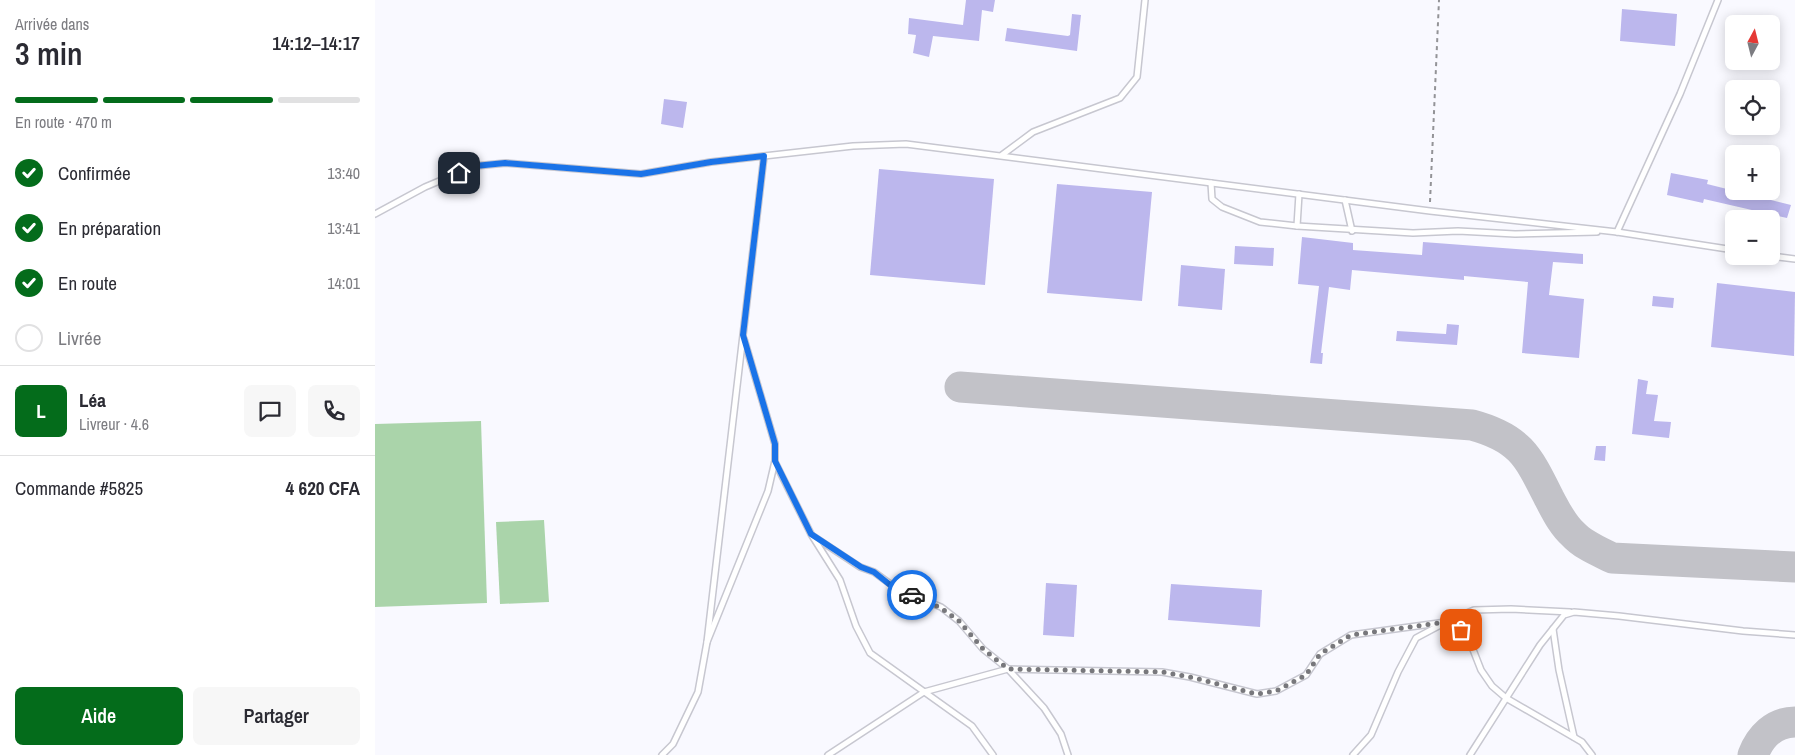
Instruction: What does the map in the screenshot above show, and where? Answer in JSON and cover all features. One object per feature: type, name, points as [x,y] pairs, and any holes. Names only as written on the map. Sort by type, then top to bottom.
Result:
[{"type":"lane","points":[[1001,155],[1033,132],[1120,98],[1137,77],[1145,0]]},
{"type":"lane","points":[[1617,232],[1680,94],[1718,0]]},
{"type":"lane","points":[[375,214],[425,187],[475,166],[505,163],[641,174],[711,162],[764,156],[885,144],[906,144],[1430,211],[1617,232],[1725,249]]},
{"type":"lane","points":[[662,755],[673,744],[698,692],[707,642],[764,156]]},
{"type":"lane","points":[[1211,182],[1212,199],[1222,207],[1260,222],[1352,231],[1413,233],[1458,231],[1515,234],[1617,232]]},
{"type":"lane","points":[[1297,226],[1299,194]]},
{"type":"lane","points":[[1345,200],[1352,231]]},
{"type":"lane","points":[[1780,257],[1795,259]]},
{"type":"lane","points":[[707,642],[767,491],[775,461],[775,444],[743,335]]},
{"type":"lane","points":[[775,461],[811,534],[840,580],[856,626],[870,653],[972,726],[993,755]]},
{"type":"lane","points":[[811,534],[861,567],[874,572],[889,584],[941,608],[959,621],[983,649],[1008,669],[1043,708],[1061,734],[1068,755]]},
{"type":"lane","points":[[1353,755],[1371,735],[1398,672],[1416,638],[1446,622],[1475,610],[1511,609],[1574,612],[1743,632],[1795,635]]},
{"type":"lane","points":[[1470,755],[1540,645],[1565,615],[1574,612]]},
{"type":"lane","points":[[828,755],[924,692],[1008,669],[1162,672],[1257,694],[1276,691],[1306,675],[1320,654],[1351,635],[1446,622],[1461,630],[1481,670],[1492,686],[1506,698],[1582,742],[1593,755]]},
{"type":"lane","points":[[1553,629],[1559,670],[1574,737]]},
{"type":"path","points":[[1430,211],[1439,0]]},
{"type":"green space","points":[[481,421],[487,603],[375,607],[375,424]]},
{"type":"green space","points":[[544,520],[549,602],[500,604],[496,522]]},
{"type":"building","points":[[966,0],[995,0],[993,12],[982,10],[979,41],[933,36],[929,57],[913,53],[916,35],[908,34],[909,18],[963,25]]},
{"type":"building","points":[[1622,9],[1677,14],[1675,46],[1620,41]]},
{"type":"building","points":[[1072,14],[1081,15],[1077,51],[1005,41],[1007,28],[1068,36],[1070,35]]},
{"type":"building","points":[[664,99],[687,102],[683,128],[661,124]]},
{"type":"building","points":[[879,169],[994,179],[985,285],[870,275]]},
{"type":"building","points":[[1671,173],[1708,180],[1707,184],[1725,188],[1725,200],[1771,200],[1791,205],[1787,218],[1780,216],[1780,210],[1752,210],[1704,199],[1703,203],[1667,195]]},
{"type":"building","points":[[1057,184],[1152,192],[1142,301],[1047,293]]},
{"type":"building","points":[[1302,237],[1353,243],[1353,250],[1422,255],[1423,242],[1583,254],[1583,264],[1553,262],[1549,295],[1584,299],[1579,358],[1522,353],[1528,282],[1464,276],[1464,280],[1352,270],[1350,290],[1329,287],[1321,353],[1323,353],[1322,364],[1310,363],[1319,286],[1298,284]]},
{"type":"building","points":[[1235,246],[1274,248],[1273,266],[1234,264]]},
{"type":"building","points":[[1181,265],[1225,269],[1222,310],[1178,306]]},
{"type":"building","points":[[1717,283],[1795,292],[1794,356],[1711,347]]},
{"type":"building","points":[[1653,296],[1674,298],[1673,308],[1652,306]]},
{"type":"building","points":[[1447,324],[1459,325],[1457,345],[1396,341],[1397,331],[1446,334]]},
{"type":"building","points":[[1638,379],[1648,381],[1646,394],[1658,395],[1654,421],[1671,422],[1669,438],[1632,434]]},
{"type":"building","points":[[1596,446],[1606,446],[1605,461],[1594,460]]},
{"type":"building","points":[[1046,583],[1077,585],[1074,637],[1043,635]]},
{"type":"building","points":[[1171,584],[1262,590],[1260,627],[1168,620]]},
{"type":"taxiway","points":[[960,387],[1472,425],[1501,436],[1521,451],[1535,471],[1562,522],[1586,545],[1612,558],[1795,567]]},
{"type":"taxiway","points":[[1753,755],[1760,742],[1774,728],[1795,722]]},
{"type":"way so far","points":[[912,595],[941,608],[959,621],[983,649],[1008,669],[1162,672],[1257,694],[1276,691],[1306,675],[1320,654],[1351,635],[1446,622],[1461,630]]},
{"type":"route","points":[[459,173],[475,166],[505,163],[641,174],[711,162],[764,156],[743,335],[775,444],[775,461],[811,534],[861,567],[874,572],[889,584],[912,595]]}]
